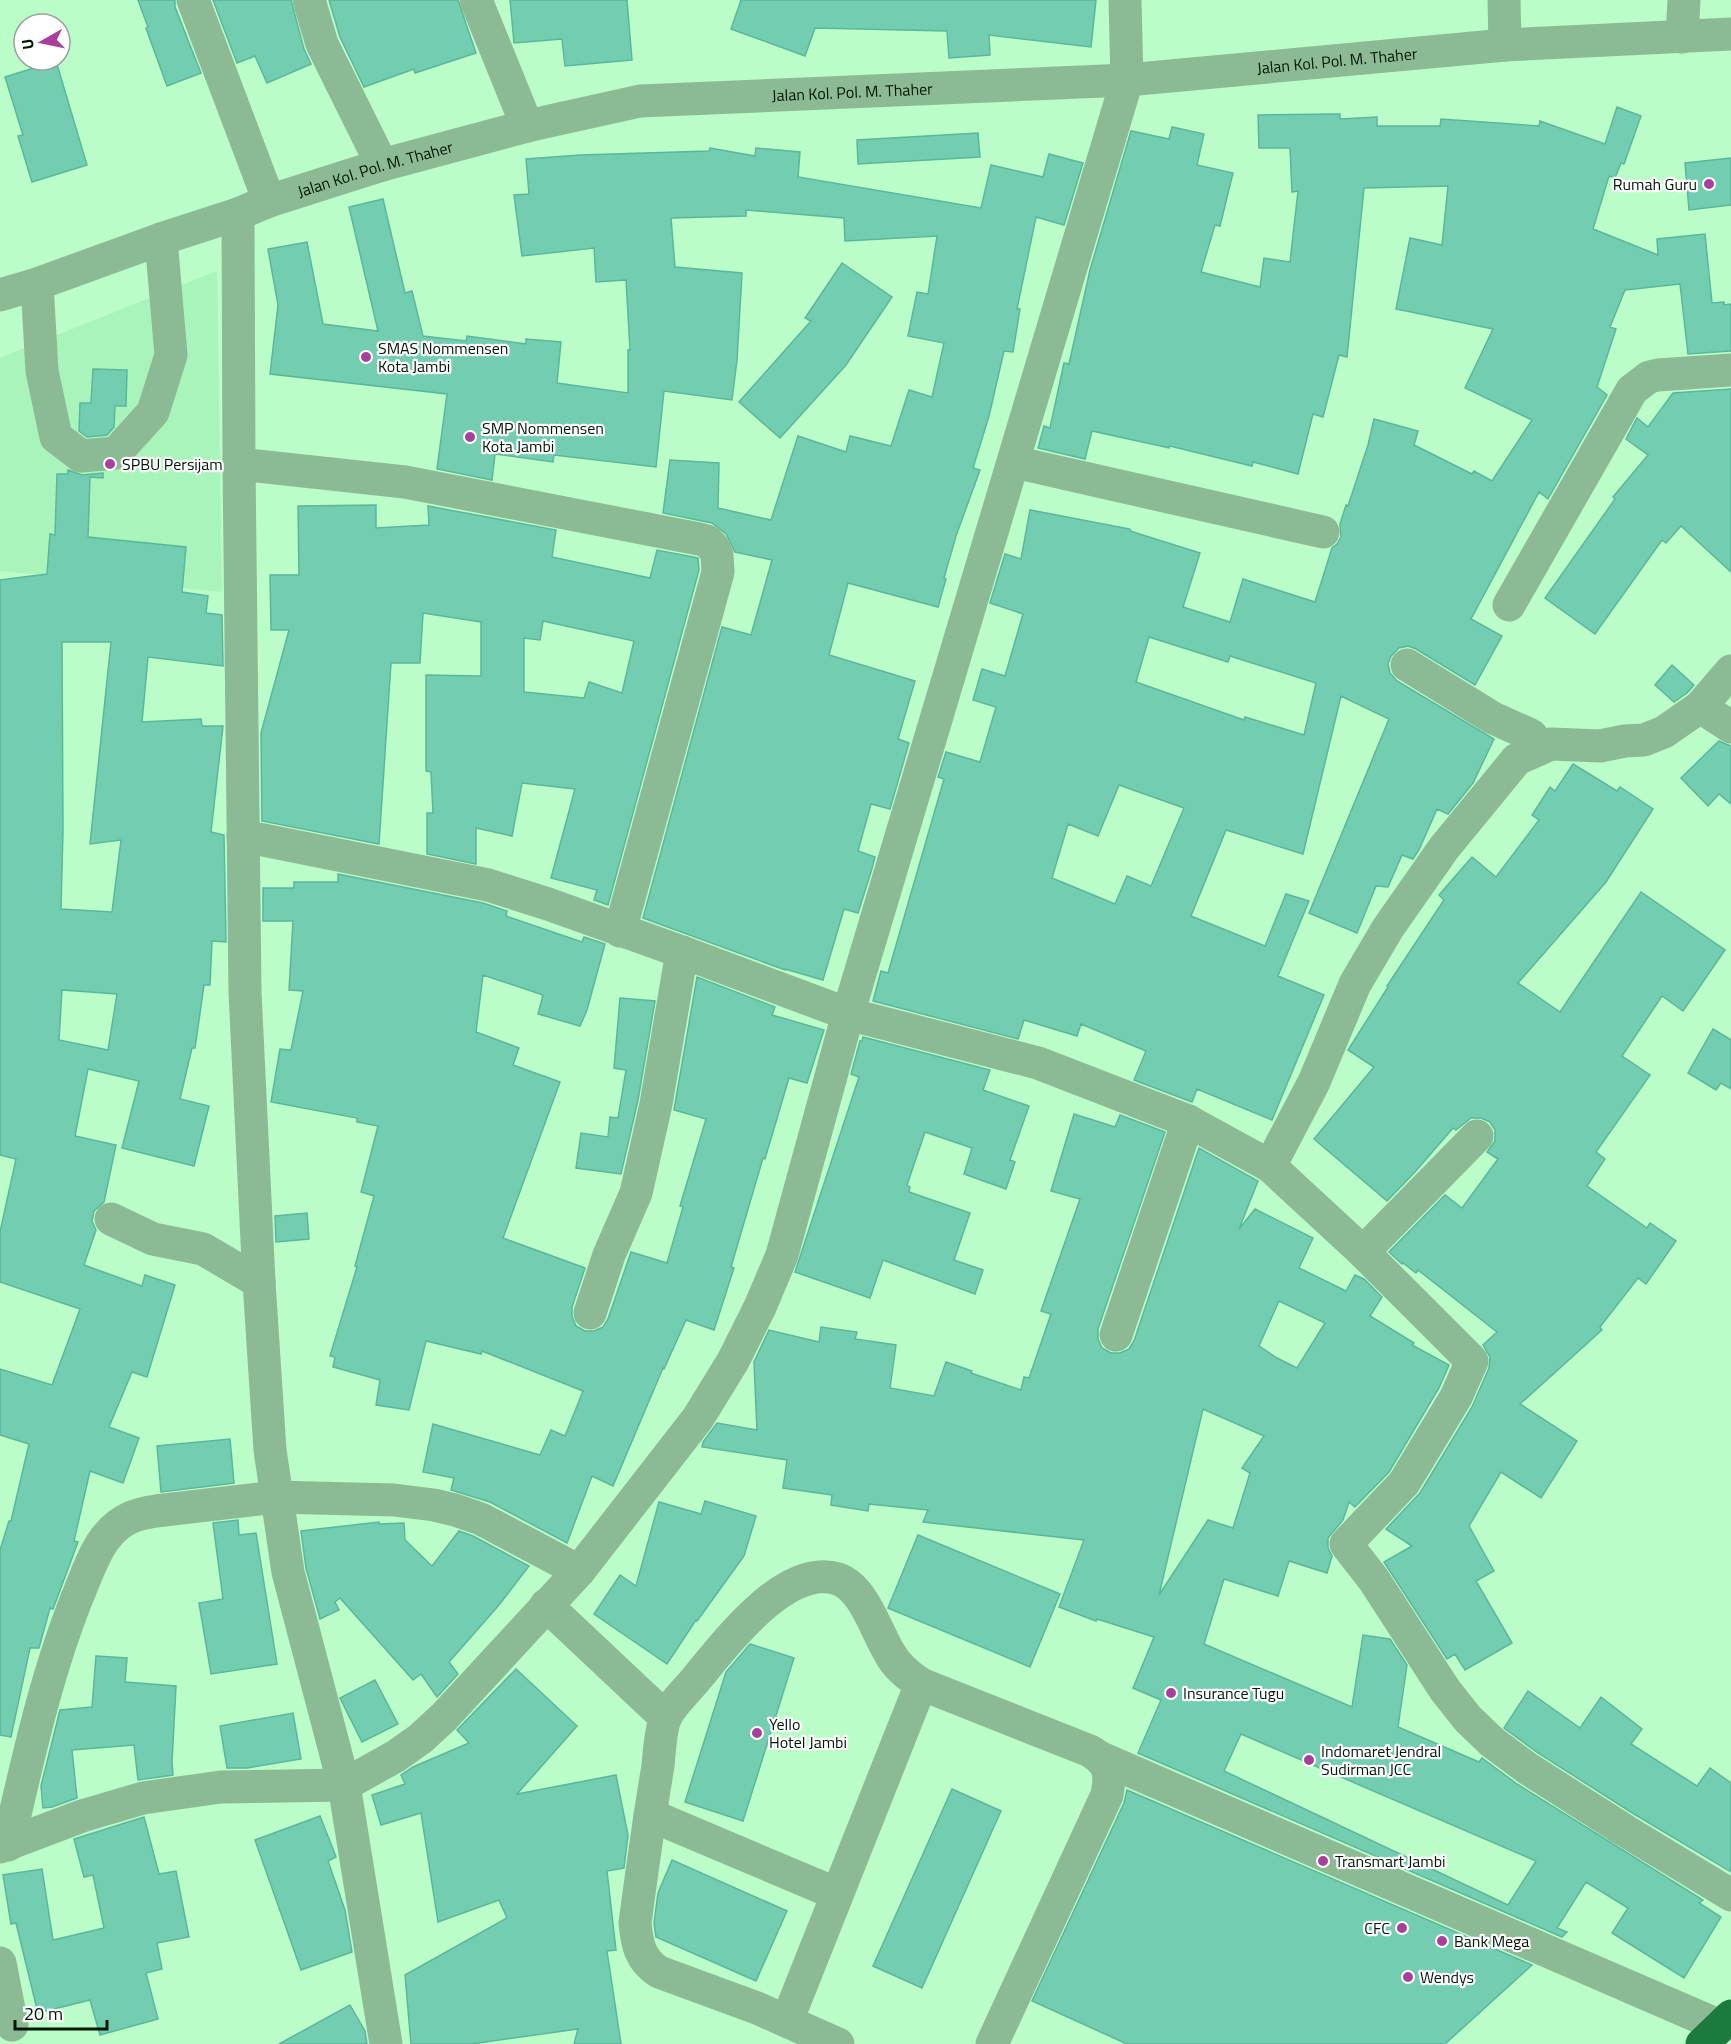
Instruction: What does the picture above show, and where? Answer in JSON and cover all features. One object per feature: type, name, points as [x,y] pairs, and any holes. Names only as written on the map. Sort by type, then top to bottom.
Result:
[{"type":"street","points":[[193,0],[269,201]]},
{"type":"street","points":[[309,0],[322,44],[382,165]]},
{"type":"street","points":[[476,0],[527,126]]},
{"type":"street","points":[[4,1846],[82,1816],[143,1798],[221,1787],[344,1785],[396,1756],[420,1739],[444,1717],[579,1571],[698,1418],[733,1361],[760,1307],[782,1255],[848,1014],[1127,80],[1125,0]]},
{"type":"street","points":[[1504,0],[1505,45]]},
{"type":"street","points":[[1682,37],[1683,0]]},
{"type":"street","name":"Jalan Kol. Pol. M. Thaher","points":[[0,295],[238,214],[269,201],[382,165],[527,126],[640,101],[1127,80],[1505,45],[1731,34]]},
{"type":"street","points":[[238,214],[245,992],[259,1282],[270,1450],[288,1572],[344,1785],[386,2044]]},
{"type":"street","points":[[37,284],[42,370],[56,437],[81,456],[116,453],[153,412],[171,355],[161,239]]},
{"type":"street","points":[[1509,605],[1632,390],[1650,377],[1658,375],[1731,370]]},
{"type":"street","points":[[1014,462],[1323,532]]},
{"type":"street","points":[[239,464],[405,482],[699,539],[707,541],[713,547],[717,555],[718,572],[713,593],[620,931]]},
{"type":"street","points":[[1407,665],[1493,718],[1531,735],[1538,750]]},
{"type":"street","points":[[1270,1166],[1314,1082],[1355,984],[1388,928],[1444,848],[1517,759],[1551,744],[1600,746],[1644,740],[1664,732],[1700,707],[1731,671]]},
{"type":"street","points":[[1700,707],[1731,727]]},
{"type":"street","points":[[243,836],[488,885],[548,904],[848,1014],[1038,1063],[1188,1121],[1270,1166],[1363,1252],[1472,1361],[1456,1397],[1404,1483],[1346,1544],[1374,1580],[1444,1690],[1468,1719],[1492,1742],[1527,1768],[1604,1818],[1731,1895]]},
{"type":"street","points":[[590,1313],[609,1255],[636,1193],[656,1104],[682,952]]},
{"type":"street","points":[[1116,1335],[1188,1121]]},
{"type":"street","points":[[1363,1252],[1478,1136]]},
{"type":"street","points":[[111,1219],[153,1239],[203,1249],[259,1282]]},
{"type":"street","points":[[4,1846],[64,1629],[107,1535],[127,1518],[136,1514],[276,1497],[394,1500],[455,1510],[481,1520],[579,1571]]},
{"type":"street","points":[[838,2044],[758,2008],[659,1972],[648,1965],[637,1943],[634,1923],[665,1717],[744,1622],[792,1585],[814,1577],[841,1580],[862,1599],[893,1659],[907,1675],[921,1684],[1090,1751],[1101,1758],[1718,2029]]},
{"type":"street","points":[[546,1605],[665,1717]]},
{"type":"street","points":[[787,2021],[921,1684]]},
{"type":"street","points":[[992,2044],[1107,1795],[1108,1772],[1106,1763],[1101,1758]]},
{"type":"street","points":[[650,1815],[837,1894]]},
{"type":"street","points":[[0,1963],[12,2025]]},
{"type":"shaded area","name":"SPBU Persijam","points":[[217,271],[222,592],[0,571],[0,358]]},
{"type":"building","points":[[138,0],[175,0],[175,7],[201,73],[167,86]]},
{"type":"building","points":[[213,0],[291,0],[304,49],[311,64],[267,83],[255,56],[237,63]]},
{"type":"building","points":[[329,0],[458,0],[476,53],[415,73],[414,69],[364,87],[340,37]]},
{"type":"building","points":[[510,0],[627,0],[632,60],[565,66],[562,39],[514,43]]},
{"type":"building","points":[[741,0],[1096,0],[1091,47],[989,35],[990,55],[949,58],[947,31],[815,28],[805,56],[731,29]]},
{"type":"building","points":[[21,72],[59,72],[87,165],[32,182],[18,136],[23,135],[5,77]]},
{"type":"building","points":[[1617,107],[1641,116],[1624,164],[1621,163],[1615,178],[1609,176],[1593,229],[1658,255],[1657,239],[1705,234],[1712,303],[1731,304],[1731,351],[1688,354],[1680,284],[1625,290],[1610,327],[1616,329],[1597,387],[1607,395],[1548,499],[1539,492],[1471,619],[1502,636],[1475,685],[1408,646],[1399,648],[1391,656],[1388,664],[1390,673],[1397,681],[1494,739],[1473,783],[1448,814],[1437,809],[1413,859],[1402,855],[1388,887],[1376,886],[1357,933],[1309,913],[1389,719],[1341,696],[1303,854],[1226,830],[1191,916],[1265,946],[1286,894],[1309,901],[1278,976],[1324,995],[1272,1120],[1197,1089],[1192,1102],[1134,1080],[1146,1051],[1081,1024],[1077,1036],[1024,1020],[1018,1039],[873,1001],[881,971],[888,973],[944,779],[938,777],[946,752],[980,762],[996,707],[973,700],[982,669],[1005,676],[1023,614],[990,603],[1005,554],[1021,559],[1030,510],[1130,529],[1130,531],[1200,553],[1183,607],[1230,622],[1243,579],[1315,602],[1332,548],[1341,537],[1340,524],[1368,445],[1374,419],[1418,431],[1414,445],[1472,474],[1474,471],[1492,481],[1532,420],[1465,388],[1493,329],[1396,309],[1410,238],[1442,245],[1448,186],[1364,188],[1347,357],[1339,355],[1323,417],[1313,414],[1298,474],[1253,462],[1252,466],[1170,446],[1169,448],[1092,431],[1085,459],[1038,448],[1044,426],[1050,428],[1064,363],[1069,364],[1090,270],[1131,131],[1169,139],[1172,127],[1204,134],[1197,165],[1233,173],[1220,226],[1215,225],[1201,272],[1260,287],[1264,258],[1290,262],[1298,191],[1292,192],[1290,148],[1259,148],[1258,115],[1340,114],[1340,119],[1377,117],[1377,126],[1440,126],[1441,119],[1539,126],[1540,121],[1605,144]],"holes":[[[1149,637],[1228,662],[1230,656],[1316,683],[1304,735],[1245,717],[1244,720],[1136,682]],[[1119,785],[1184,808],[1151,886],[1127,876],[1115,904],[1052,878],[1068,824],[1098,836]]]},
{"type":"building","points":[[978,133],[980,157],[858,164],[857,140]]},
{"type":"building","points":[[710,148],[755,156],[756,148],[800,152],[798,177],[981,208],[991,165],[1043,177],[1049,154],[1083,163],[1064,225],[1036,217],[1017,309],[1020,309],[1013,352],[1004,351],[989,416],[973,468],[980,470],[956,536],[938,607],[848,583],[829,655],[915,681],[898,739],[909,743],[890,809],[871,804],[858,851],[875,857],[871,872],[858,913],[844,909],[823,980],[785,970],[643,918],[722,627],[751,635],[772,560],[735,552],[726,534],[712,523],[663,513],[670,460],[719,463],[718,508],[771,520],[798,436],[846,452],[850,436],[891,446],[909,390],[932,397],[944,343],[908,336],[917,292],[928,294],[937,236],[845,241],[844,218],[746,210],[746,216],[671,218],[675,267],[742,273],[737,360],[732,400],[664,391],[656,467],[554,455],[553,462],[495,454],[492,480],[437,469],[447,394],[270,374],[278,305],[268,249],[307,242],[323,324],[378,331],[349,207],[383,199],[405,293],[412,291],[423,336],[466,341],[467,336],[526,344],[526,339],[561,342],[557,383],[628,393],[628,350],[630,350],[626,280],[596,282],[594,248],[522,256],[514,195],[529,194],[526,159],[709,151]]},
{"type":"building","name":"Rumah Guru","points":[[1731,158],[1731,205],[1689,210],[1685,163]]},
{"type":"building","points":[[842,263],[892,297],[846,365],[780,438],[739,402],[811,321],[805,318]]},
{"type":"building","points":[[93,369],[127,370],[126,406],[115,406],[114,427],[107,435],[87,437],[79,431],[80,403],[91,403]]},
{"type":"building","points":[[1731,389],[1731,572],[1681,526],[1666,543],[1662,540],[1595,634],[1545,598],[1615,499],[1613,497],[1648,455],[1626,439],[1637,418],[1648,427],[1673,393]]},
{"type":"building","points":[[68,470],[82,475],[103,473],[103,478],[90,477],[88,537],[186,547],[182,592],[208,596],[206,613],[222,615],[223,666],[148,657],[142,722],[201,719],[202,726],[223,726],[211,832],[224,835],[226,942],[212,941],[210,985],[204,985],[195,1048],[192,1048],[180,1099],[209,1106],[194,1166],[122,1148],[139,1081],[88,1069],[75,1136],[116,1145],[104,1202],[94,1211],[92,1221],[96,1230],[84,1265],[142,1286],[145,1275],[175,1285],[147,1377],[132,1372],[109,1427],[139,1438],[123,1483],[90,1471],[74,1541],[78,1542],[53,1609],[50,1608],[39,1648],[30,1648],[11,1737],[0,1735],[0,1550],[9,1521],[11,1521],[29,1444],[0,1435],[0,1369],[52,1385],[80,1309],[0,1282],[0,1232],[16,1159],[0,1155],[0,580],[47,574],[50,534],[55,535],[57,474],[68,474]],"holes":[[[62,642],[111,642],[90,844],[121,840],[112,912],[61,909]],[[62,990],[117,994],[108,1050],[59,1040]]]},
{"type":"building","points":[[376,505],[376,528],[429,525],[428,506],[556,530],[552,557],[650,578],[657,550],[698,558],[699,570],[608,905],[594,900],[597,890],[551,878],[575,789],[522,783],[512,836],[476,828],[476,864],[427,854],[427,813],[433,813],[431,772],[426,771],[426,675],[481,676],[481,622],[423,613],[420,663],[391,663],[379,844],[262,821],[261,733],[289,630],[271,630],[270,575],[299,575],[298,506]],"holes":[[[543,621],[634,641],[622,693],[589,682],[584,698],[524,692],[524,638],[540,640]]]},
{"type":"building","points":[[1672,665],[1694,685],[1674,702],[1655,685]]},
{"type":"building","points":[[1719,741],[1731,746],[1731,804],[1719,794],[1708,806],[1681,778]]},
{"type":"building","points":[[1573,764],[1617,791],[1620,787],[1653,809],[1606,882],[1518,983],[1560,1012],[1641,892],[1725,950],[1683,1011],[1662,996],[1622,1056],[1650,1075],[1596,1152],[1605,1159],[1587,1186],[1647,1228],[1650,1223],[1676,1241],[1646,1284],[1638,1278],[1600,1327],[1602,1330],[1520,1404],[1577,1441],[1541,1498],[1501,1472],[1469,1526],[1494,1571],[1476,1581],[1512,1643],[1465,1670],[1455,1654],[1447,1659],[1384,1562],[1412,1546],[1386,1529],[1420,1493],[1472,1407],[1489,1368],[1490,1357],[1483,1345],[1497,1332],[1418,1270],[1416,1273],[1389,1252],[1445,1195],[1462,1208],[1498,1159],[1487,1152],[1495,1141],[1495,1130],[1490,1122],[1481,1118],[1471,1118],[1456,1130],[1453,1128],[1387,1201],[1314,1139],[1374,1067],[1348,1050],[1444,900],[1439,895],[1472,857],[1496,877],[1539,820],[1532,815],[1550,787],[1555,791]]},
{"type":"building","points":[[338,874],[483,903],[507,911],[506,916],[582,942],[584,937],[605,944],[587,1010],[580,1026],[538,1014],[543,995],[483,975],[476,1032],[519,1048],[513,1065],[560,1082],[503,1238],[585,1268],[572,1307],[572,1316],[576,1326],[585,1331],[594,1331],[603,1327],[608,1319],[631,1252],[667,1263],[683,1207],[680,1206],[706,1119],[674,1110],[697,977],[775,1007],[772,1015],[824,1030],[807,1083],[789,1078],[765,1159],[763,1158],[731,1267],[734,1268],[714,1330],[686,1320],[613,1486],[592,1476],[567,1543],[490,1502],[451,1490],[454,1478],[423,1472],[433,1424],[540,1455],[551,1430],[565,1436],[583,1391],[482,1351],[481,1354],[426,1341],[409,1410],[376,1405],[380,1380],[333,1367],[335,1357],[330,1356],[357,1267],[355,1266],[374,1196],[361,1192],[378,1126],[357,1122],[357,1118],[271,1102],[280,1049],[291,1050],[303,991],[289,990],[293,921],[263,921],[263,888],[294,888],[294,882],[338,882]]},
{"type":"building","points":[[620,998],[655,1001],[638,1100],[621,1174],[576,1168],[581,1133],[608,1137],[610,1117],[618,1118],[626,1070],[614,1068]]},
{"type":"building","points":[[1713,1029],[1731,1040],[1731,1089],[1721,1083],[1716,1090],[1688,1073]]},
{"type":"building","points":[[863,1037],[990,1070],[983,1090],[1029,1106],[1010,1160],[1015,1162],[1006,1189],[964,1174],[972,1148],[925,1132],[907,1185],[910,1187],[909,1192],[970,1213],[954,1260],[983,1270],[975,1294],[883,1260],[870,1298],[795,1272],[859,1077],[851,1074]]},
{"type":"building","points":[[1074,1114],[1115,1127],[1120,1115],[1165,1132],[1098,1329],[1098,1339],[1102,1348],[1111,1353],[1120,1353],[1129,1349],[1134,1341],[1199,1148],[1258,1181],[1239,1229],[1255,1209],[1313,1238],[1299,1268],[1346,1291],[1355,1275],[1364,1279],[1382,1297],[1370,1316],[1414,1343],[1412,1345],[1449,1365],[1439,1388],[1389,1472],[1355,1507],[1349,1502],[1343,1520],[1328,1538],[1328,1548],[1332,1556],[1327,1573],[1289,1561],[1278,1596],[1224,1579],[1204,1644],[1352,1707],[1363,1635],[1390,1639],[1407,1665],[1398,1727],[1479,1762],[1482,1758],[1517,1784],[1703,1900],[1699,1903],[1721,1917],[1684,1978],[1612,1933],[1628,1908],[1586,1882],[1557,1928],[1567,1932],[1562,1937],[1138,1753],[1161,1700],[1133,1688],[1154,1637],[1097,1619],[1096,1621],[1059,1607],[1084,1540],[923,1522],[928,1510],[869,1504],[868,1511],[831,1505],[832,1495],[783,1488],[787,1460],[702,1447],[703,1442],[717,1423],[757,1430],[754,1362],[769,1330],[819,1342],[821,1327],[857,1332],[855,1339],[896,1345],[890,1388],[934,1396],[946,1362],[1021,1390],[1024,1377],[1029,1378],[1051,1314],[1041,1311],[1080,1199],[1051,1191]],"holes":[[[1279,1301],[1325,1323],[1297,1368],[1259,1346]],[[1203,1409],[1264,1436],[1242,1468],[1250,1473],[1233,1528],[1208,1520],[1159,1595]],[[1241,1734],[1536,1861],[1508,1905],[1224,1771]]]},
{"type":"building","points":[[307,1213],[309,1239],[276,1242],[275,1216]]},
{"type":"building","points":[[230,1439],[234,1483],[161,1492],[157,1446]]},
{"type":"building","points":[[705,1501],[756,1516],[744,1556],[696,1620],[667,1664],[594,1614],[620,1575],[636,1586],[659,1502],[701,1514]]},
{"type":"building","points":[[238,1520],[239,1535],[256,1533],[277,1664],[211,1674],[199,1603],[223,1599],[213,1523]]},
{"type":"building","points":[[379,1522],[379,1524],[404,1523],[405,1540],[432,1566],[459,1531],[529,1566],[499,1605],[449,1662],[458,1674],[437,1697],[421,1674],[413,1680],[340,1598],[335,1602],[339,1610],[320,1619],[306,1568],[301,1531]]},
{"type":"building","points":[[918,1535],[1060,1594],[1030,1667],[888,1608]]},
{"type":"building","points":[[750,1644],[794,1658],[743,1821],[685,1802],[726,1672]]},
{"type":"building","points":[[96,1656],[127,1658],[125,1682],[176,1686],[173,1775],[138,1780],[134,1745],[72,1750],[77,1798],[43,1808],[41,1786],[60,1710],[92,1707]]},
{"type":"building","points":[[516,1669],[577,1726],[517,1794],[616,1775],[628,1835],[624,1868],[607,1871],[616,1950],[607,1951],[621,2044],[574,2044],[578,2029],[471,2044],[411,2044],[405,1975],[507,1918],[499,1900],[438,1922],[421,1813],[381,1825],[372,1795],[405,1784],[401,1775],[413,1767],[469,1743],[457,1730]]},
{"type":"building","points":[[375,1680],[398,1724],[362,1742],[340,1698]]},
{"type":"building","points":[[1528,1691],[1580,1728],[1601,1697],[1642,1729],[1631,1744],[1697,1786],[1710,1768],[1731,1783],[1731,1872],[1634,1814],[1538,1753],[1504,1728]]},
{"type":"building","points":[[293,1713],[301,1759],[247,1768],[227,1768],[220,1726]]},
{"type":"building","points":[[952,1789],[1001,1811],[922,1988],[873,1966]]},
{"type":"building","name":"Transmart Jambi","points":[[1127,1790],[1532,1965],[1445,2044],[1127,2044],[1032,2001],[1124,1803]]},
{"type":"building","points":[[320,1816],[336,1857],[328,1861],[345,1910],[352,1952],[301,1970],[255,1840]]},
{"type":"building","points":[[144,1817],[159,1874],[176,1871],[189,1937],[157,1943],[162,1969],[146,1973],[158,2019],[100,2035],[90,2000],[38,2013],[16,1923],[11,1924],[3,1875],[42,1869],[53,1940],[104,1928],[93,1875],[84,1877],[74,1839]]},
{"type":"building","points":[[672,1860],[787,1911],[756,1981],[656,1937],[654,1923],[658,1893]]},
{"type":"building","points":[[350,2005],[365,2031],[367,2044],[279,2044]]},
{"type":"place","name":"Rumah Guru","points":[[1709,184]]},
{"type":"place","name":"SMAS Nommensen Kota Jambi","points":[[366,357]]},
{"type":"place","name":"SMP Nommensen Kota Jambi","points":[[470,437]]},
{"type":"place","name":"SPBU Persijam","points":[[110,464]]},
{"type":"place","name":"Insurance Tugu","points":[[1171,1693]]},
{"type":"place","name":"Yello Hotel Jambi","points":[[757,1733]]},
{"type":"place","name":"Indomaret Jendral Sudirman JCC","points":[[1309,1760]]},
{"type":"place","name":"Transmart Jambi","points":[[1323,1861]]},
{"type":"place","name":"CFC","points":[[1402,1928]]},
{"type":"place","name":"Bank Mega","points":[[1442,1941]]},
{"type":"place","name":"Wendys","points":[[1408,1977]]}]
